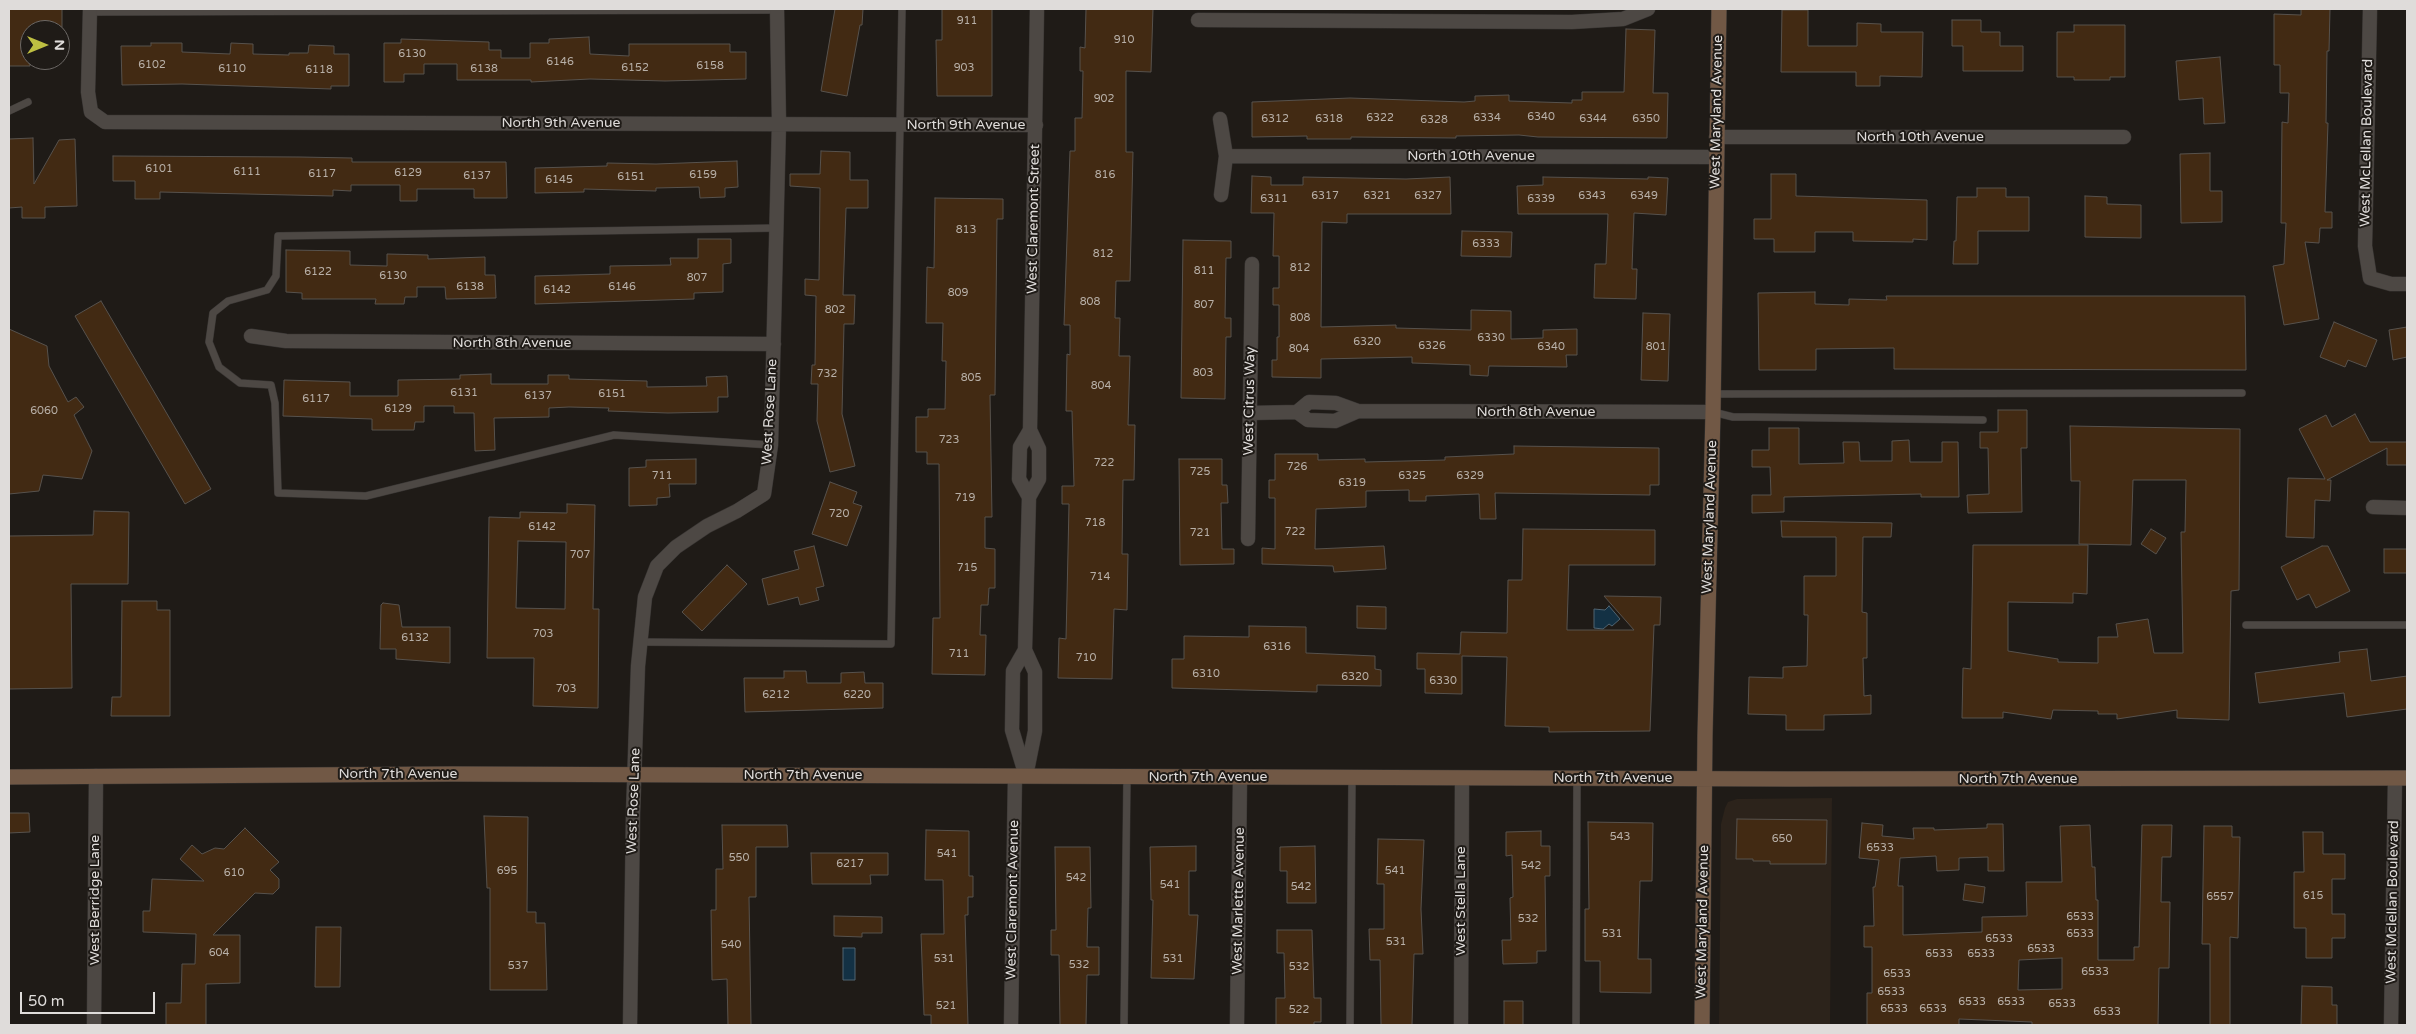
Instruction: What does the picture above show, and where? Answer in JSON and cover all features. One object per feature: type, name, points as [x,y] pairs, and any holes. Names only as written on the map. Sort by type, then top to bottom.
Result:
[{"type":"main road","name":"West Maryland Avenue","points":[[1702,1025],[1719,9]]},
{"type":"main road","name":"North 7th Avenue","points":[[9,777],[636,775],[1705,779],[2401,778]]},
{"type":"street","name":"West Claremont Street","points":[[1020,776],[1035,731],[1035,672],[1025,650],[1029,497],[1039,479],[1040,449],[1030,430],[1037,9]]},
{"type":"street","points":[[1198,20],[1572,22],[1623,19],[1648,9]]},
{"type":"street","name":"West McLellan Boulevard","points":[[2370,9],[2365,246],[2370,278],[2391,284],[2407,284]]},
{"type":"street","name":"West Rose Lane","points":[[630,1025],[633,814],[636,775],[639,642],[645,597],[657,566],[676,547],[707,526],[737,511],[764,494],[771,444],[780,124],[777,10]]},
{"type":"street","name":"North 9th Avenue","points":[[90,11],[88,92],[91,112],[105,122],[1036,126]]},
{"type":"street","points":[[1220,119],[1226,156],[1221,195]]},
{"type":"street","name":"North 10th Avenue","points":[[1716,137],[2124,137]]},
{"type":"street","name":"North 10th Avenue","points":[[1226,156],[1716,157]]},
{"type":"street","name":"West Citrus Way","points":[[1248,539],[1252,264]]},
{"type":"street","name":"North 8th Avenue","points":[[251,336],[286,341],[774,344]]},
{"type":"street","name":"North 8th Avenue","points":[[1250,413],[1297,412],[1308,420],[1335,422],[1358,411],[1713,412]]},
{"type":"street","name":"West Claremont Street","points":[[1029,497],[1019,479],[1020,447],[1030,430]]},
{"type":"street","points":[[2373,507],[2407,508]]},
{"type":"street","name":"West Claremont Street","points":[[1020,776],[1012,730],[1013,671],[1025,650]]},
{"type":"street","points":[[1013,687],[1035,687]]},
{"type":"street","name":"West Berridge Lane","points":[[94,1025],[96,776]]},
{"type":"street","name":"West Claremont Avenue","points":[[1011,1025],[1020,776]]},
{"type":"street","name":"West Marlette Avenue","points":[[1237,1025],[1240,777]]},
{"type":"street","name":"West Stella Lane","points":[[1461,1025],[1462,778]]},
{"type":"street","name":"West Mclellan Boulevard","points":[[2391,1025],[2401,778]]},
{"type":"lane","points":[[639,642],[891,644],[902,124],[902,9]]},
{"type":"lane","points":[[90,11],[777,10]]},
{"type":"lane","points":[[9,111],[28,102]]},
{"type":"lane","points":[[771,444],[614,434],[366,496],[278,493],[275,403],[271,385],[240,383],[218,366],[209,342],[213,313],[228,301],[267,290],[276,276],[278,236],[777,228]]},
{"type":"lane","points":[[1714,394],[2242,393]]},
{"type":"lane","points":[[1713,412],[1733,417],[1754,418],[1983,420]]},
{"type":"lane","points":[[2246,625],[2407,625]]},
{"type":"lane","points":[[1124,1025],[1127,776]]},
{"type":"lane","points":[[1350,1025],[1352,777]]},
{"type":"lane","points":[[1576,1025],[1577,778]]},
{"type":"shaded area","points":[[1832,798],[1830,1025],[1719,1025],[1721,824],[1725,808],[1728,802],[1737,799]]},
{"type":"water","points":[[1609,606],[1620,619],[1612,626],[1609,624],[1603,629],[1594,628],[1594,609],[1605,610]]},
{"type":"water","points":[[843,948],[855,948],[855,980],[843,980]]},
{"type":"building","points":[[9,9],[62,9],[62,20],[20,20],[20,66],[9,66]]},
{"type":"building","points":[[835,9],[863,9],[862,25],[860,25],[847,96],[821,91]]},
{"type":"building","points":[[942,9],[992,9],[992,96],[937,96],[936,40],[942,40]]},
{"type":"building","points":[[1086,9],[1153,9],[1151,72],[1126,71],[1126,152],[1133,152],[1130,281],[1116,281],[1115,318],[1120,318],[1119,356],[1130,356],[1128,425],[1135,425],[1134,480],[1123,480],[1122,554],[1128,554],[1127,610],[1114,609],[1112,679],[1058,678],[1059,638],[1066,639],[1069,504],[1062,504],[1062,486],[1074,486],[1072,411],[1066,411],[1067,354],[1070,355],[1070,325],[1064,325],[1070,151],[1075,151],[1075,118],[1082,118],[1083,71],[1080,71],[1080,47],[1085,48]]},
{"type":"building","points":[[2301,9],[2330,9],[2329,51],[2327,51],[2326,123],[2328,123],[2325,212],[2332,212],[2332,228],[2320,228],[2319,243],[2305,242],[2319,319],[2284,325],[2273,266],[2284,264],[2286,223],[2281,223],[2282,122],[2288,123],[2289,93],[2280,93],[2280,65],[2274,65],[2274,14],[2301,15]]},
{"type":"building","points":[[1782,10],[1808,10],[1808,46],[1857,46],[1857,23],[1881,24],[1881,32],[1923,32],[1922,77],[1880,76],[1880,86],[1856,86],[1856,72],[1781,72]]},
{"type":"building","points":[[1952,20],[1981,20],[1981,32],[2000,32],[2000,46],[2023,46],[2023,71],[1963,71],[1963,46],[1952,46]]},
{"type":"building","points":[[2074,25],[2125,25],[2125,77],[2110,77],[2110,80],[2074,80],[2074,77],[2057,77],[2057,32],[2074,32]]},
{"type":"building","points":[[1626,29],[1655,30],[1653,93],[1668,93],[1667,138],[1538,137],[1519,135],[1456,136],[1456,138],[1351,137],[1351,139],[1307,139],[1307,136],[1252,137],[1252,102],[1350,98],[1464,102],[1475,101],[1475,96],[1509,95],[1509,101],[1572,103],[1572,100],[1582,100],[1582,92],[1624,92]]},
{"type":"building","points":[[589,37],[590,54],[629,56],[629,44],[730,44],[730,52],[746,52],[746,79],[665,81],[590,79],[531,82],[531,80],[457,80],[457,64],[424,64],[424,74],[404,74],[404,82],[384,82],[384,43],[401,43],[401,39],[489,42],[489,50],[501,50],[501,58],[530,58],[530,43],[549,43],[549,39]]},
{"type":"building","points":[[151,43],[182,43],[182,52],[230,54],[231,43],[253,44],[253,54],[289,55],[289,53],[308,53],[309,45],[334,46],[334,54],[349,54],[349,86],[331,86],[331,89],[182,84],[122,85],[121,46],[151,46]]},
{"type":"building","points":[[2220,57],[2225,123],[2204,124],[2203,98],[2179,100],[2176,61]]},
{"type":"building","points":[[33,138],[34,184],[59,140],[75,139],[77,206],[45,207],[45,218],[22,218],[22,207],[9,208],[9,139]]},
{"type":"building","points":[[821,151],[850,152],[850,180],[868,180],[868,208],[846,208],[843,295],[855,295],[854,324],[844,324],[842,414],[855,466],[830,472],[817,421],[818,384],[811,384],[812,365],[815,365],[816,296],[805,295],[805,279],[819,280],[820,188],[790,186],[790,174],[820,174]]},
{"type":"building","points":[[2210,153],[2210,191],[2222,191],[2222,222],[2181,223],[2180,154]]},
{"type":"building","points":[[113,156],[352,158],[352,162],[506,162],[507,198],[474,198],[474,189],[417,189],[417,201],[400,201],[400,185],[351,185],[351,191],[333,190],[333,196],[160,192],[160,199],[135,199],[135,181],[113,181]]},
{"type":"building","points":[[737,161],[738,187],[725,188],[725,197],[700,198],[699,187],[656,188],[656,191],[584,189],[584,192],[535,193],[535,168],[607,166],[607,163],[656,164]]},
{"type":"building","points":[[1771,174],[1796,174],[1796,196],[1927,200],[1927,240],[1913,239],[1913,242],[1853,241],[1853,232],[1815,232],[1815,252],[1774,252],[1774,239],[1754,239],[1754,219],[1771,219]]},
{"type":"building","points":[[1252,176],[1271,177],[1271,185],[1303,185],[1303,177],[1406,179],[1450,177],[1451,214],[1347,214],[1347,223],[1322,222],[1321,327],[1396,325],[1396,328],[1471,330],[1471,310],[1511,311],[1511,339],[1543,338],[1543,330],[1577,329],[1577,355],[1566,355],[1567,367],[1489,366],[1488,376],[1470,375],[1470,365],[1412,363],[1412,357],[1321,359],[1321,378],[1272,377],[1272,360],[1277,360],[1277,337],[1279,337],[1279,305],[1273,305],[1273,288],[1279,288],[1279,256],[1273,256],[1274,213],[1251,213]]},
{"type":"building","points":[[1543,177],[1668,178],[1666,215],[1634,213],[1632,269],[1637,269],[1636,299],[1594,298],[1595,264],[1606,264],[1608,214],[1518,214],[1517,186],[1543,185]]},
{"type":"building","points":[[1977,188],[2006,188],[2006,197],[2029,197],[2029,231],[1978,231],[1978,264],[1953,264],[1954,241],[1956,241],[1957,197],[1977,197]]},
{"type":"building","points":[[2085,196],[2107,197],[2107,204],[2141,205],[2141,238],[2085,237]]},
{"type":"building","points":[[935,198],[1003,199],[1003,219],[997,219],[995,395],[990,395],[992,517],[985,517],[985,548],[995,549],[995,588],[989,588],[988,605],[981,605],[980,635],[986,635],[985,675],[932,674],[933,618],[940,618],[939,464],[927,464],[927,452],[916,452],[916,417],[928,417],[928,409],[945,409],[946,361],[942,361],[943,323],[926,323],[927,267],[934,268]]},
{"type":"building","points":[[1462,231],[1512,232],[1511,257],[1461,256]]},
{"type":"building","points":[[698,239],[731,239],[731,263],[723,264],[723,292],[694,293],[694,299],[535,304],[535,276],[610,274],[610,266],[671,265],[670,258],[698,258]]},
{"type":"building","points":[[1183,240],[1231,241],[1231,258],[1226,258],[1225,318],[1231,318],[1231,337],[1226,337],[1225,399],[1181,398]]},
{"type":"building","points":[[286,250],[350,251],[350,265],[387,266],[387,254],[428,255],[428,259],[485,257],[485,275],[495,275],[496,298],[446,299],[445,287],[417,287],[417,297],[405,297],[404,304],[375,304],[376,299],[302,299],[302,293],[286,292]]},
{"type":"building","points":[[1815,292],[1815,304],[1849,305],[1849,299],[1887,300],[1886,296],[2245,296],[2246,370],[1894,369],[1894,348],[1816,349],[1816,370],[1759,370],[1758,293]]},
{"type":"building","points":[[101,301],[211,489],[185,504],[75,316]]},
{"type":"building","points":[[1643,313],[1670,314],[1668,381],[1641,380]]},
{"type":"building","points":[[2334,322],[2377,340],[2366,367],[2348,360],[2345,367],[2320,357]]},
{"type":"building","points":[[2407,327],[2407,357],[2393,360],[2389,330]]},
{"type":"building","points":[[9,329],[47,346],[49,366],[68,402],[76,397],[84,407],[74,415],[92,451],[82,479],[43,475],[39,491],[9,494]]},
{"type":"building","points":[[491,374],[491,384],[548,384],[548,375],[569,375],[569,379],[647,381],[647,387],[707,386],[706,377],[727,376],[728,397],[718,397],[718,412],[608,411],[609,408],[569,407],[549,408],[549,417],[494,418],[495,450],[475,451],[474,413],[454,413],[454,406],[424,406],[424,422],[415,422],[414,430],[372,430],[372,419],[283,416],[284,380],[350,382],[350,396],[398,396],[398,380],[460,379],[460,375]]},
{"type":"building","points":[[1998,410],[2027,410],[2027,448],[2021,448],[2022,512],[1968,513],[1967,495],[1989,494],[1988,448],[1980,448],[1980,432],[1998,432]]},
{"type":"building","points":[[2355,414],[2370,442],[2407,442],[2407,465],[2387,465],[2387,448],[2327,480],[2331,480],[2330,501],[2315,500],[2314,538],[2286,537],[2288,478],[2325,479],[2299,429],[2326,415],[2332,427]]},
{"type":"building","points":[[2070,426],[2240,429],[2239,590],[2231,591],[2229,720],[2177,718],[2177,710],[2117,719],[2117,714],[2098,714],[2098,711],[2053,710],[2051,719],[2003,712],[2003,718],[1962,718],[1963,668],[1971,669],[1973,545],[2088,545],[2087,594],[2073,593],[2073,603],[2008,602],[2008,651],[2058,659],[2058,662],[2098,663],[2098,637],[2118,637],[2116,624],[2148,619],[2154,653],[2183,653],[2181,532],[2185,532],[2186,480],[2133,480],[2131,545],[2079,544],[2080,481],[2071,481]]},
{"type":"building","points":[[1769,428],[1799,428],[1799,464],[1844,463],[1843,442],[1859,442],[1860,461],[1892,461],[1892,441],[1909,440],[1910,462],[1942,462],[1942,442],[1958,442],[1959,497],[1921,497],[1921,494],[1784,497],[1784,512],[1752,513],[1752,495],[1771,495],[1770,467],[1752,467],[1752,450],[1769,450]]},
{"type":"building","points":[[1514,446],[1659,448],[1659,485],[1650,485],[1650,495],[1495,493],[1496,519],[1480,519],[1479,494],[1426,496],[1426,501],[1409,501],[1409,490],[1366,491],[1366,507],[1316,509],[1315,549],[1384,546],[1386,569],[1334,572],[1333,566],[1262,564],[1262,548],[1275,549],[1275,498],[1269,498],[1269,480],[1275,480],[1275,454],[1318,454],[1318,460],[1365,459],[1365,462],[1445,460],[1445,457],[1514,454]]},
{"type":"building","points":[[696,459],[696,484],[669,484],[670,497],[657,498],[657,505],[629,506],[629,468],[646,467],[646,460]]},
{"type":"building","points":[[1179,459],[1222,459],[1222,485],[1227,485],[1228,503],[1221,503],[1222,549],[1234,549],[1234,564],[1180,565]]},
{"type":"building","points":[[830,482],[857,492],[853,503],[862,506],[847,546],[812,534]]},
{"type":"building","points":[[567,504],[595,505],[593,609],[599,609],[598,708],[533,706],[534,658],[487,658],[489,517],[520,518],[520,512],[567,513]],"holes":[[[518,541],[566,542],[565,609],[516,608]]]},
{"type":"building","points":[[94,511],[129,512],[128,584],[71,584],[72,688],[9,689],[9,536],[93,535]]},
{"type":"building","points":[[1781,521],[1892,523],[1891,537],[1863,537],[1862,612],[1867,613],[1867,658],[1863,658],[1864,696],[1871,695],[1871,714],[1824,715],[1824,730],[1786,730],[1786,715],[1748,714],[1749,677],[1783,678],[1783,667],[1807,666],[1808,615],[1804,615],[1804,576],[1836,576],[1836,537],[1782,537]]},
{"type":"building","points":[[1523,529],[1655,530],[1655,565],[1569,565],[1567,627],[1567,630],[1634,630],[1604,596],[1661,597],[1660,625],[1654,625],[1650,731],[1549,732],[1549,727],[1505,726],[1507,657],[1462,656],[1462,694],[1425,693],[1425,669],[1417,669],[1417,653],[1460,654],[1461,632],[1507,633],[1508,580],[1522,580]]},
{"type":"building","points":[[2151,529],[2166,538],[2156,554],[2141,544]]},
{"type":"building","points":[[814,546],[824,586],[816,588],[819,600],[800,605],[798,597],[768,605],[762,579],[799,569],[794,551]]},
{"type":"building","points":[[2322,546],[2328,546],[2350,591],[2316,608],[2309,594],[2297,600],[2281,567]]},
{"type":"building","points":[[2384,549],[2407,549],[2407,573],[2384,573]]},
{"type":"building","points":[[727,565],[747,584],[702,631],[682,612]]},
{"type":"building","points":[[122,601],[157,601],[157,610],[170,610],[170,716],[111,716],[112,697],[121,697]]},
{"type":"building","points":[[383,603],[399,605],[402,627],[450,627],[450,663],[396,659],[396,649],[380,649],[381,605]]},
{"type":"building","points":[[1357,606],[1386,607],[1386,629],[1357,628]]},
{"type":"building","points":[[1249,626],[1306,627],[1306,653],[1375,656],[1375,669],[1381,670],[1381,686],[1317,685],[1317,692],[1172,688],[1172,659],[1184,659],[1184,636],[1249,637]]},
{"type":"building","points":[[2367,649],[2371,681],[2407,676],[2407,709],[2347,717],[2344,693],[2259,703],[2255,673],[2340,662],[2339,652]]},
{"type":"building","points":[[784,671],[806,671],[807,683],[841,683],[841,673],[864,672],[865,683],[883,683],[883,708],[745,712],[744,678],[784,678]]},
{"type":"building","points":[[9,813],[29,813],[30,832],[9,833]]},
{"type":"building","points":[[484,816],[528,817],[527,912],[536,912],[536,923],[545,923],[547,990],[490,990],[490,888],[487,888]]},
{"type":"building","points":[[1737,819],[1827,820],[1826,864],[1770,864],[1770,861],[1736,859]]},
{"type":"building","points":[[1588,822],[1653,823],[1652,881],[1640,881],[1638,959],[1651,959],[1651,993],[1600,992],[1600,961],[1585,961],[1585,909],[1589,909]]},
{"type":"building","points":[[1862,823],[1883,825],[1882,836],[1914,839],[1913,828],[1934,828],[1934,830],[1987,828],[1987,824],[2003,824],[2004,871],[1988,871],[1988,857],[1959,858],[1959,870],[1937,871],[1936,856],[1900,858],[1898,886],[1903,886],[1903,935],[1982,932],[1982,917],[2027,916],[2026,882],[2062,882],[2060,826],[2090,825],[2092,867],[2095,867],[2096,900],[2098,900],[2098,960],[2134,960],[2134,947],[2139,947],[2142,825],[2172,825],[2171,857],[2162,857],[2161,902],[2170,902],[2169,968],[2159,968],[2158,1025],[2032,1025],[2032,1022],[1959,1019],[1959,1025],[1867,1025],[1867,993],[1872,993],[1872,947],[1864,947],[1864,926],[1874,926],[1873,887],[1875,887],[1879,860],[1859,858]],"holes":[[[2062,958],[2062,989],[2018,990],[2019,960]]]},
{"type":"building","points":[[722,825],[787,825],[788,847],[756,847],[756,897],[749,897],[751,1025],[728,1025],[727,979],[712,980],[711,910],[716,910],[716,869],[723,869]]},
{"type":"building","points":[[2204,826],[2232,826],[2232,837],[2240,837],[2238,938],[2230,937],[2230,1025],[2210,1025],[2210,944],[2202,944]]},
{"type":"building","points":[[245,828],[279,862],[270,870],[279,879],[279,888],[273,894],[255,893],[213,935],[240,935],[240,983],[206,984],[206,1025],[166,1025],[166,1003],[181,1003],[182,964],[195,964],[196,934],[143,932],[143,911],[150,911],[152,879],[204,881],[180,859],[192,845],[202,854],[215,848],[224,849]]},
{"type":"building","points":[[926,830],[969,831],[969,876],[973,876],[973,897],[968,897],[968,915],[965,915],[968,1025],[931,1025],[931,1015],[924,1015],[921,934],[944,934],[943,880],[925,880]]},
{"type":"building","points":[[1541,831],[1541,846],[1550,846],[1550,876],[1545,876],[1546,951],[1537,951],[1537,963],[1503,964],[1502,940],[1511,940],[1510,898],[1513,897],[1512,855],[1506,856],[1506,832]]},
{"type":"building","points":[[2303,832],[2323,832],[2323,854],[2345,854],[2345,879],[2332,879],[2332,914],[2345,914],[2345,938],[2332,938],[2332,958],[2306,958],[2306,928],[2294,928],[2294,872],[2304,872]]},
{"type":"building","points":[[1378,839],[1424,840],[1421,909],[1423,954],[1414,954],[1412,1025],[1381,1025],[1380,960],[1370,960],[1369,929],[1384,929],[1384,884],[1377,884]]},
{"type":"building","points":[[1196,846],[1196,871],[1189,871],[1189,915],[1198,915],[1194,979],[1151,978],[1153,900],[1151,900],[1150,847]]},
{"type":"building","points":[[1315,846],[1316,903],[1287,903],[1287,871],[1280,871],[1280,847]]},
{"type":"building","points":[[1055,847],[1090,847],[1091,908],[1088,908],[1087,947],[1099,947],[1099,975],[1087,975],[1086,1025],[1060,1025],[1059,955],[1051,955],[1051,930],[1056,930]]},
{"type":"building","points":[[811,853],[888,853],[888,875],[870,875],[871,884],[812,884]]},
{"type":"building","points":[[1965,884],[1985,887],[1983,903],[1963,900]]},
{"type":"building","points":[[834,916],[882,917],[882,933],[862,933],[862,937],[834,936]]},
{"type":"building","points":[[316,927],[341,927],[340,987],[315,987]]},
{"type":"building","points":[[1277,930],[1312,930],[1314,998],[1321,998],[1321,1022],[1314,1022],[1314,1025],[1276,1025],[1276,998],[1285,998],[1284,953],[1277,953]]},
{"type":"building","points":[[2302,986],[2332,987],[2332,1005],[2337,1005],[2337,1025],[2301,1025]]},
{"type":"building","points":[[1504,1001],[1523,1001],[1523,1025],[1504,1025]]}]
